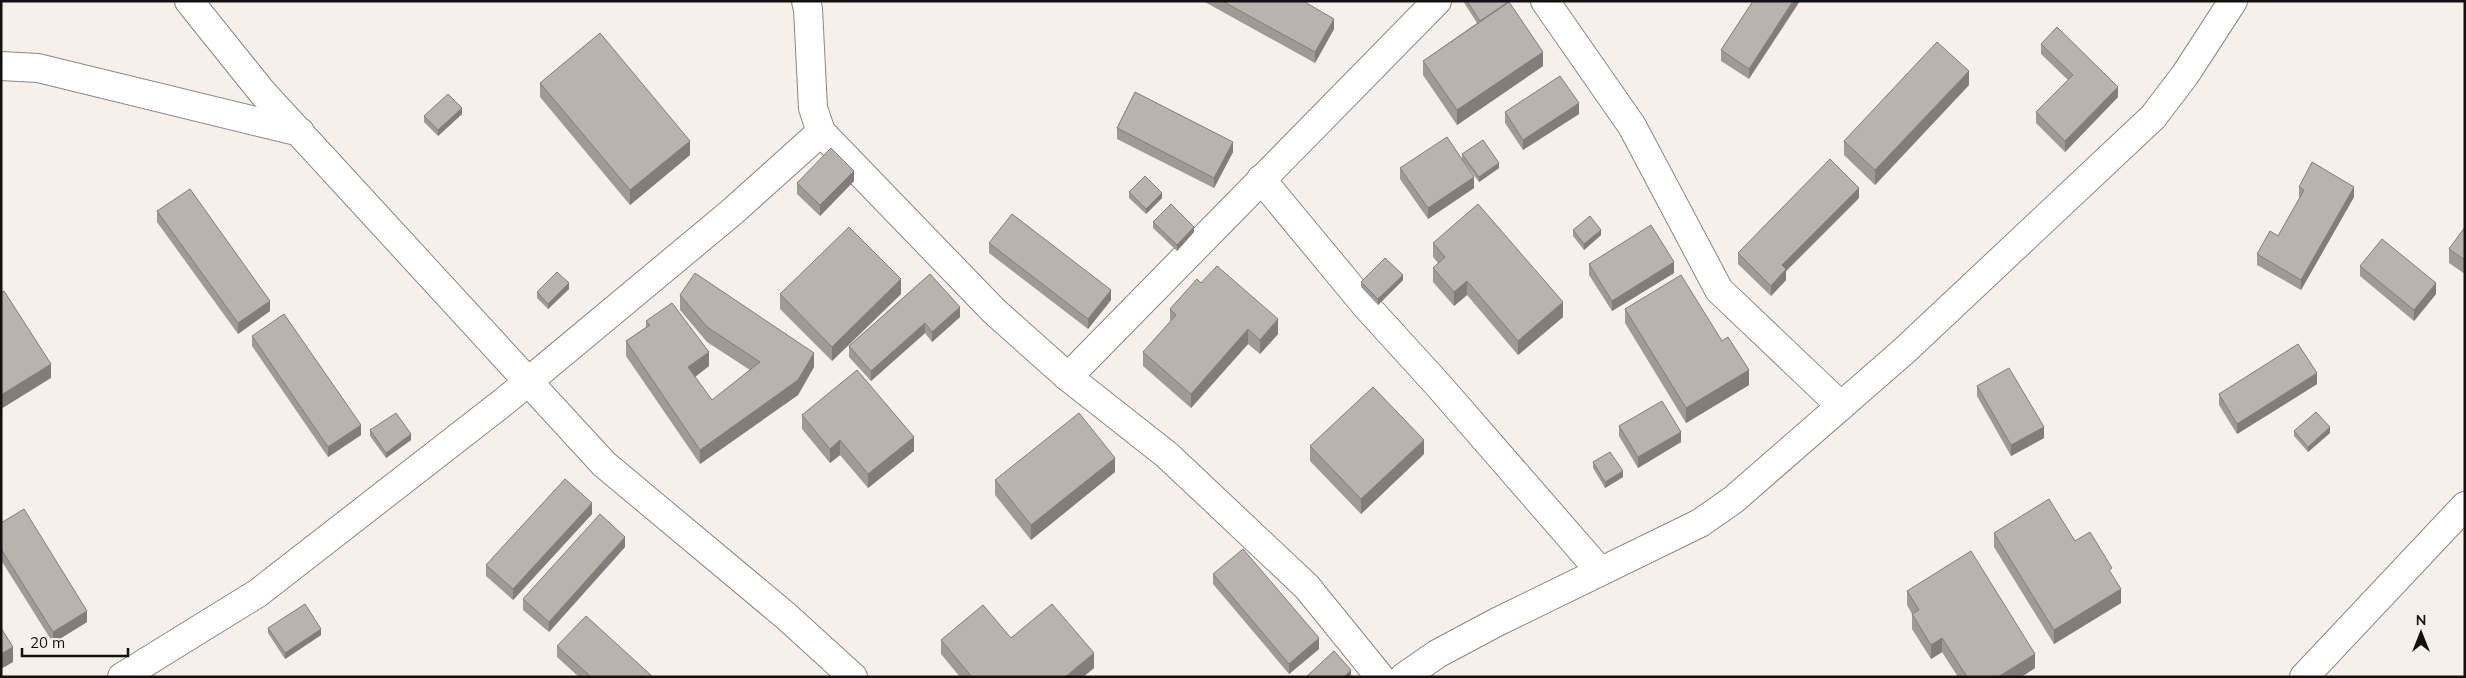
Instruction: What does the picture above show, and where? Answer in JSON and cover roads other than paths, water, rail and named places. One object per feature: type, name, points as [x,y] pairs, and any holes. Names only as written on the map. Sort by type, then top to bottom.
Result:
[{"type":"street","points":[[189,1],[262,92],[530,380],[604,464],[786,616],[853,677]]},
{"type":"street","points":[[806,1],[813,108],[821,132],[994,311],[1068,377],[1167,455],[1307,587],[1380,677]]},
{"type":"street","points":[[1068,377],[1437,1]]},
{"type":"street","points":[[1545,1],[1632,126],[1719,290],[1841,406]]},
{"type":"street","points":[[1404,677],[1437,654],[1488,626],[1700,522],[1720,509],[1904,351],[2153,117],[2185,75],[2233,1]]},
{"type":"street","points":[[1,66],[38,68],[300,132]]},
{"type":"street","points":[[122,677],[258,593],[530,380],[738,207],[821,132]]},
{"type":"street","points":[[1261,179],[1367,307],[1439,386],[1600,572]]},
{"type":"street","points":[[2304,677],[2465,506]]}]
